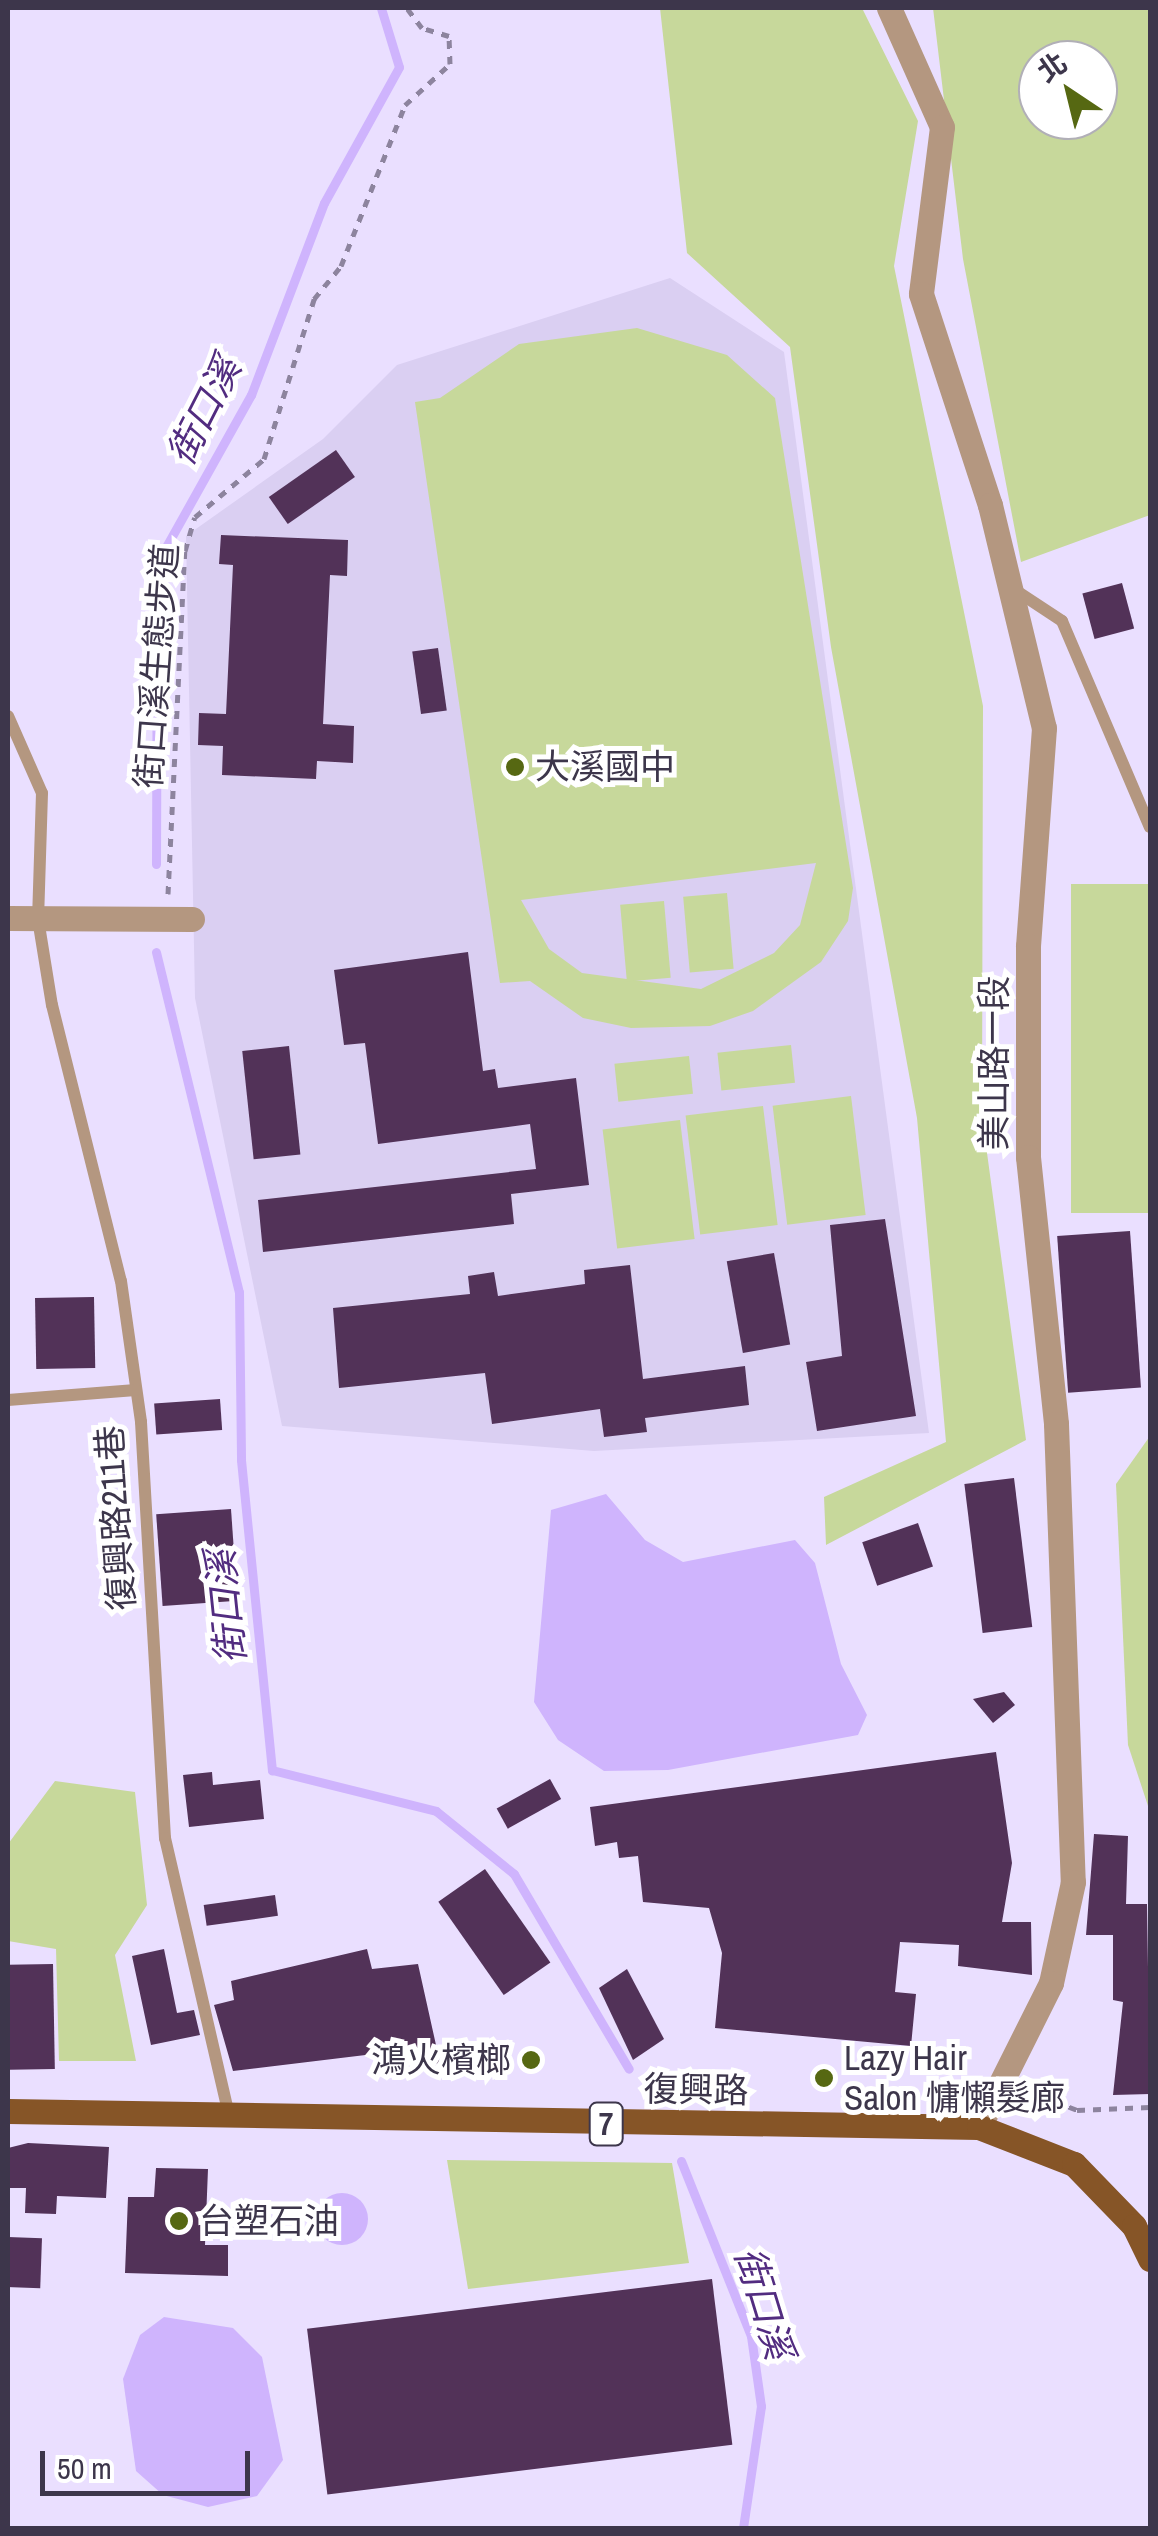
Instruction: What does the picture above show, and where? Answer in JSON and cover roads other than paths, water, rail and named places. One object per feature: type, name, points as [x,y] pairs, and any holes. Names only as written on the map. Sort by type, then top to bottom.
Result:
[{"type":"main road","name":"復興路","points":[[8,2111],[979,2127],[1074,2164],[1134,2226],[1150,2259]]},
{"type":"street","name":"美山路一段","points":[[889,8],[942,127],[922,294],[1010,586],[1044,728],[1028,946],[1028,1156],[1056,1424],[1073,1882],[1052,1983],[979,2127]]},
{"type":"street","points":[[8,918],[192,918]]},
{"type":"lane","points":[[1010,586],[1062,621],[1150,826]]},
{"type":"lane","name":"復興路211巷","points":[[8,716],[42,793],[38,919],[121,1281],[136,1390],[166,1838],[229,2116]]},
{"type":"lane","points":[[8,1400],[136,1390]]},
{"type":"waterway","name":"街口溪","points":[[156,864],[157,563],[251,395],[324,203],[399,67],[381,8]]},
{"type":"waterway","name":"街口溪","points":[[156,952],[239,1292],[241,1460],[272,1770],[436,1811],[514,1874],[629,2069]]},
{"type":"waterway","name":"街口溪","points":[[681,2161],[751,2336],[761,2406],[743,2528]]},
{"type":"place","name":"大溪國中","points":[[515,767]]},
{"type":"place","name":"鴻火檳榔","points":[[531,2060]]},
{"type":"place","name":"Lazy Hair Salon 慵懶髮廊","points":[[824,2078]]},
{"type":"place","name":"台塑石油","points":[[179,2221]]}]
